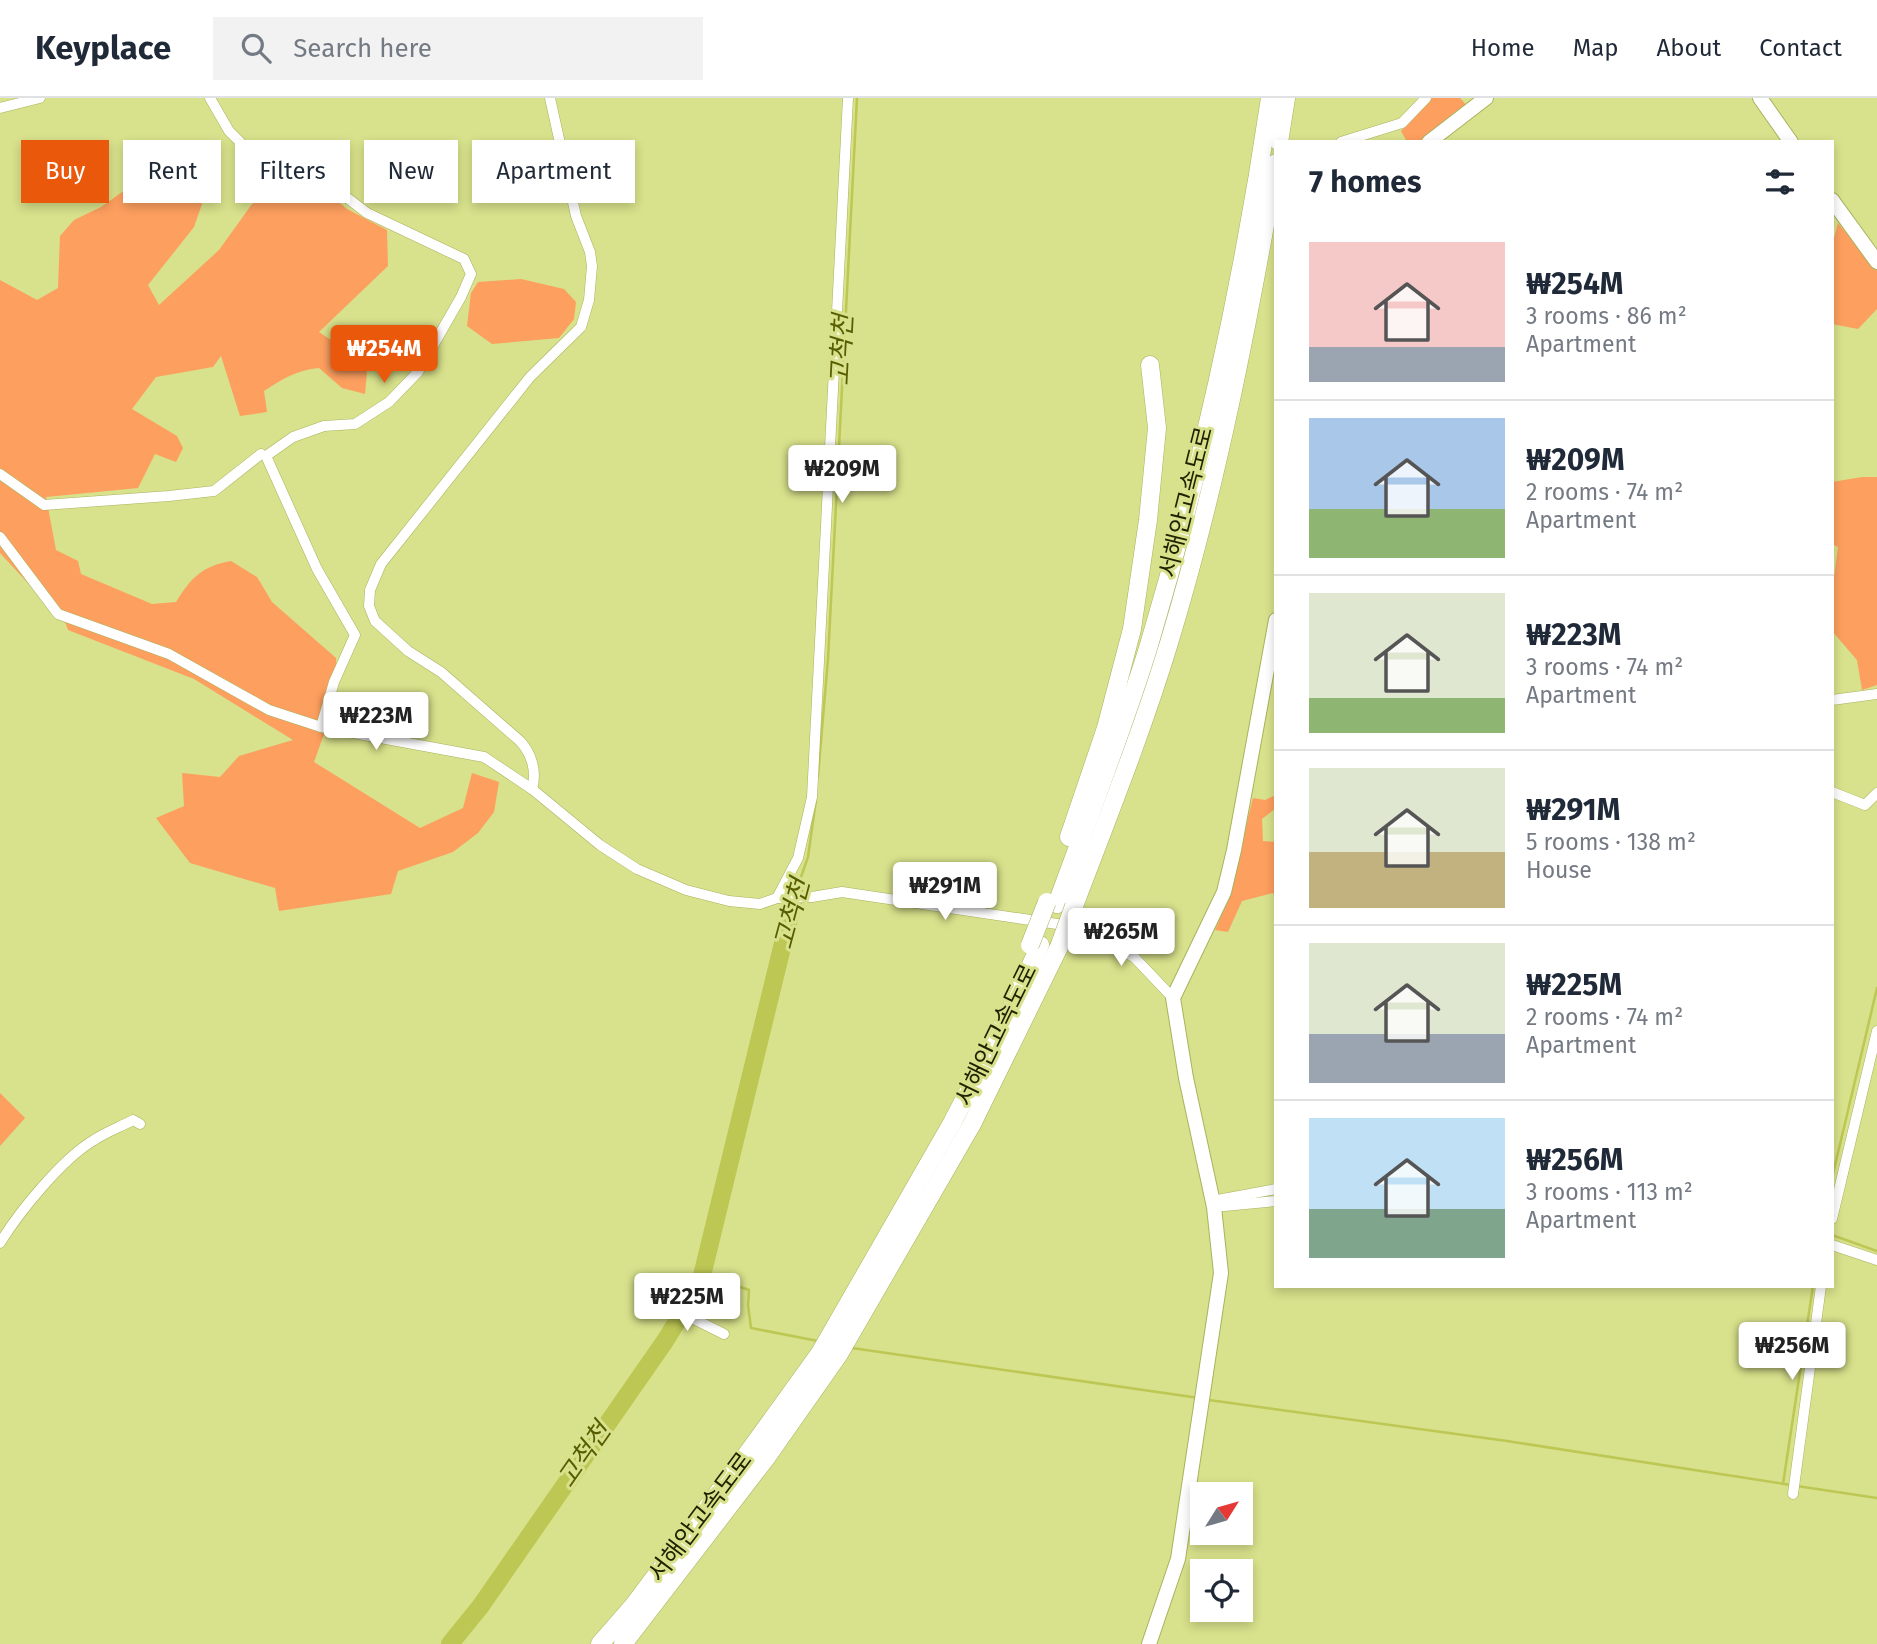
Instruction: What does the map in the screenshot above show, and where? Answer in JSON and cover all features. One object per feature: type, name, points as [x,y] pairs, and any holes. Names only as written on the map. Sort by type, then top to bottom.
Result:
[{"type":"highway","name":"서해안고속도로","points":[[624,1644],[766,1458],[859,1322],[972,1124],[1059,947],[1059,904],[1149,645],[1193,481],[1237,288],[1270,98]]},
{"type":"highway","points":[[1279,140],[1286,98]]},
{"type":"highway","name":"서해안고속도로","points":[[600,1644],[642,1594],[820,1353],[840,1320],[952,1124],[1009,1013],[1035,945],[1120,785],[1168,643],[1216,473],[1254,290],[1274,175]]},
{"type":"highway","points":[[1059,904],[1132,629],[1148,520],[1157,428],[1150,365]]},
{"type":"street","points":[[0,108],[40,98]]},
{"type":"street","points":[[210,98],[229,131],[250,152],[300,162],[366,213],[464,259],[471,274],[461,297],[418,372],[389,402],[355,424],[324,426],[293,437],[266,456],[317,569],[355,635],[334,682],[321,727]]},
{"type":"street","points":[[532,789],[536,778],[528,750],[520,741],[441,672],[408,651],[375,621],[369,607],[370,590],[381,564],[530,377],[581,327],[589,300],[592,266],[590,252],[576,216],[550,98]]},
{"type":"street","points":[[781,898],[798,859],[812,797],[848,98]]},
{"type":"street","points":[[1347,140],[1402,123],[1426,98]]},
{"type":"street","points":[[1432,140],[1486,98]]},
{"type":"street","points":[[1760,98],[1790,140]]},
{"type":"street","points":[[1834,203],[1877,262]]},
{"type":"street","points":[[0,474],[44,505],[169,496],[214,491],[261,454]]},
{"type":"street","points":[[0,537],[58,614],[170,654],[269,710],[321,727],[484,757],[532,789],[600,845],[637,869],[686,890],[729,901],[760,904],[781,898],[813,897],[842,892],[1077,927],[1134,957],[1173,998],[1186,1078],[1213,1204],[1221,1273],[1178,1559],[1149,1644]]},
{"type":"street","points":[[1173,998],[1224,892],[1271,666],[1274,638]]},
{"type":"street","points":[[1834,700],[1877,694]]},
{"type":"street","points":[[1834,793],[1865,805],[1877,793]]},
{"type":"street","points":[[1834,1211],[1877,1031]]},
{"type":"street","points":[[0,1243],[15,1219],[50,1178],[92,1140],[133,1120],[140,1124]]},
{"type":"street","points":[[1213,1204],[1274,1189]]},
{"type":"street","points":[[1213,1204],[1274,1201]]},
{"type":"street","points":[[1834,1246],[1877,1260]]},
{"type":"street","points":[[1794,1489],[1821,1288]]},
{"type":"street","points":[[658,1301],[724,1334]]},
{"type":"shaded area","points":[[1432,98],[1460,98],[1468,107],[1423,140],[1406,140],[1401,131]]},
{"type":"shaded area","points":[[123,191],[123,203],[202,203],[194,227],[148,285],[159,305],[219,250],[254,203],[340,203],[387,230],[388,266],[319,332],[358,358],[367,372],[365,394],[342,388],[319,368],[311,369],[290,376],[264,391],[267,412],[240,416],[221,356],[213,367],[156,377],[132,409],[177,436],[183,448],[176,462],[155,454],[138,488],[46,497],[56,550],[78,561],[81,574],[152,604],[176,602],[198,574],[221,563],[231,561],[257,577],[272,602],[336,658],[337,714],[323,737],[314,762],[420,828],[463,808],[472,773],[499,782],[494,812],[478,833],[453,852],[398,871],[391,894],[279,911],[275,888],[190,863],[156,818],[184,806],[182,773],[220,777],[239,756],[293,740],[194,679],[68,630],[66,624],[0,553],[0,280],[37,300],[58,288],[60,236],[74,220]]},
{"type":"shaded area","points":[[1838,223],[1877,271],[1877,309],[1858,329],[1834,324],[1834,238]]},
{"type":"shaded area","points":[[521,279],[564,289],[576,302],[574,319],[559,338],[492,344],[467,326],[471,293],[478,282]]},
{"type":"shaded area","points":[[1877,477],[1877,685],[1862,690],[1857,660],[1834,633],[1834,577],[1838,547],[1834,545],[1834,482]]},
{"type":"shaded area","points":[[1274,796],[1274,810],[1262,819],[1263,841],[1274,842],[1274,895],[1242,901],[1228,932],[1215,930],[1227,902],[1253,798],[1265,800]]},
{"type":"shaded area","points":[[0,1093],[25,1118],[0,1146]]},
{"type":"waterway","name":"고척천","points":[[818,776],[828,659],[857,98]]},
{"type":"waterway","name":"고척천","points":[[795,894],[808,857],[816,800]]},
{"type":"waterway","name":"고척천","points":[[450,1644],[480,1607],[665,1341],[700,1284],[795,894]]},
{"type":"waterway","points":[[1834,1170],[1877,988]]},
{"type":"waterway","points":[[1834,1236],[1877,1251]]},
{"type":"waterway","points":[[702,1274],[749,1290],[751,1328],[818,1341]]},
{"type":"waterway","points":[[1783,1484],[1813,1288]]},
{"type":"waterway","points":[[852,1348],[1199,1398]]},
{"type":"waterway","points":[[1209,1400],[1507,1441],[1791,1485]]},
{"type":"waterway","points":[[1797,1486],[1877,1498]]}]
